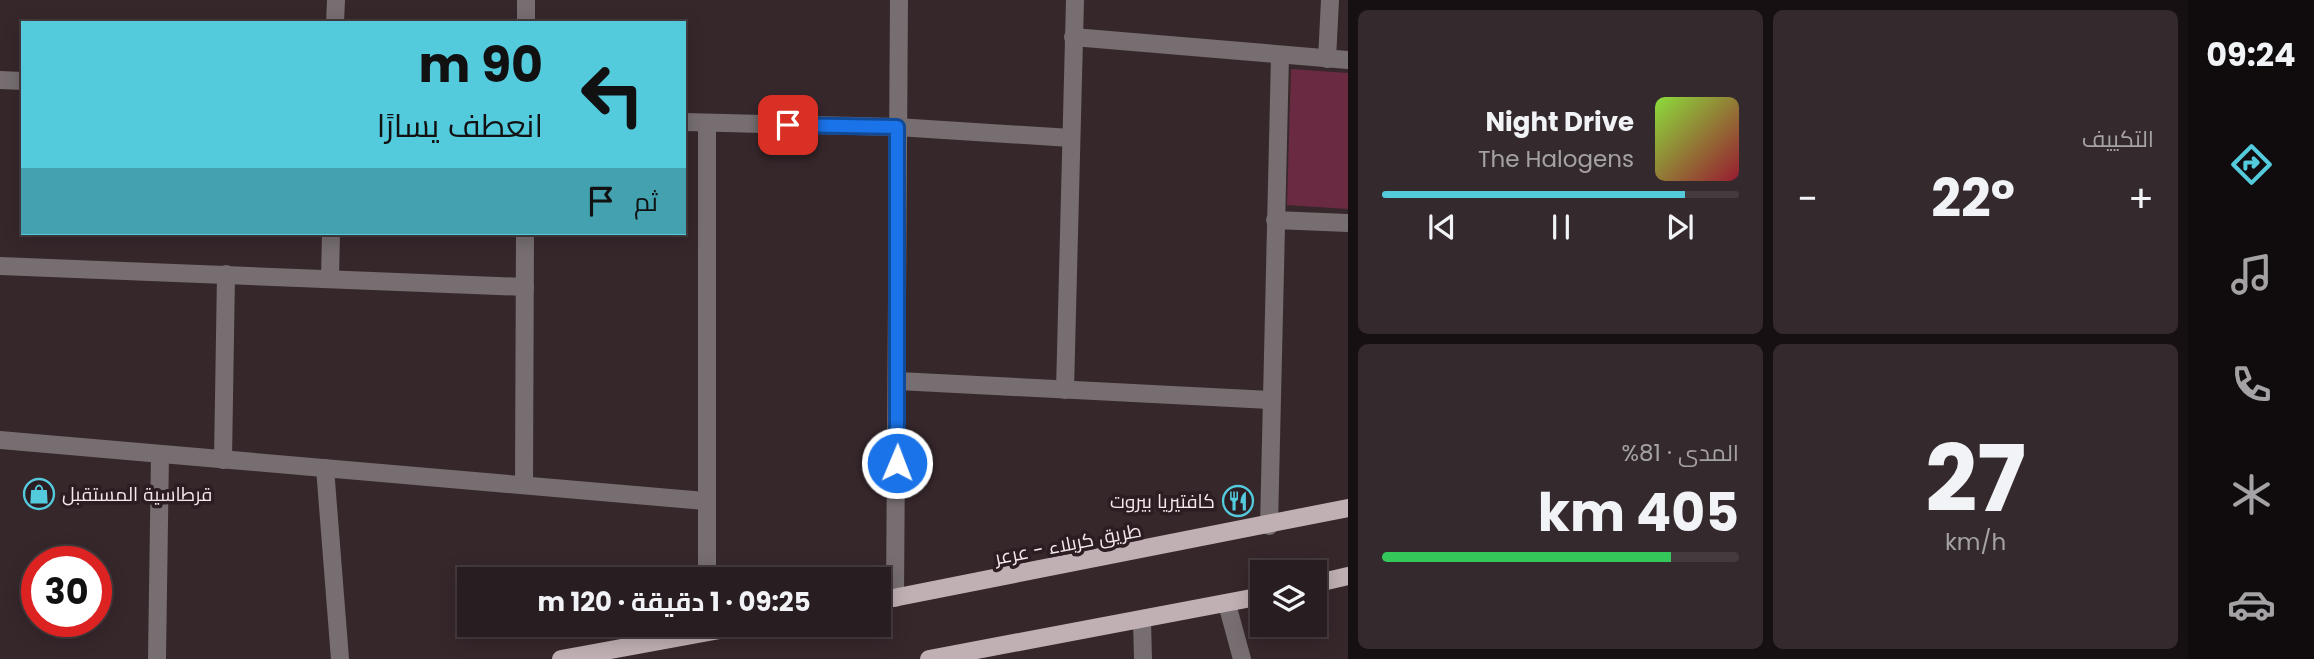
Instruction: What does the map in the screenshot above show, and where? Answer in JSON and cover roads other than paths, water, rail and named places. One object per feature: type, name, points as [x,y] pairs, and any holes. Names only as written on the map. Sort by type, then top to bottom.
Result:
[{"type":"main road","name":"طريق كربلاء - عرعر","points":[[891,599],[1269,526],[1348,508]]},
{"type":"main road","points":[[1327,581],[1348,576]]},
{"type":"main road","points":[[929,659],[1250,599]]},
{"type":"main road","points":[[561,659],[665,637]]},
{"type":"street","points":[[335,21],[336,0]]},
{"type":"street","points":[[526,0],[526,21]]},
{"type":"street","points":[[889,567],[898,382],[899,0]]},
{"type":"street","points":[[1065,390],[1075,0]]},
{"type":"street","points":[[1327,59],[1330,0]]},
{"type":"street","points":[[1073,37],[1348,60]]},
{"type":"street","points":[[1269,526],[1280,56]]},
{"type":"street","points":[[0,80],[21,81]]},
{"type":"street","points":[[686,122],[897,127],[1071,138]]},
{"type":"street","points":[[707,123],[707,567]]},
{"type":"street","points":[[1275,220],[1348,223]]},
{"type":"street","points":[[330,278],[331,235]]},
{"type":"street","points":[[524,485],[525,235]]},
{"type":"street","points":[[0,266],[525,287]]},
{"type":"street","points":[[223,460],[226,274]]},
{"type":"street","points":[[898,382],[1270,400]]},
{"type":"street","points":[[0,440],[705,501]]},
{"type":"street","points":[[158,659],[160,454]]},
{"type":"street","points":[[325,468],[340,659]]},
{"type":"street","points":[[1227,604],[1242,659]]},
{"type":"street","points":[[1142,621],[1143,659]]},
{"type":"place","name":"قرطاسية المستقبل","points":[[39,494]]},
{"type":"place","name":"كافتيريا بيروت","points":[[1238,501]]}]
